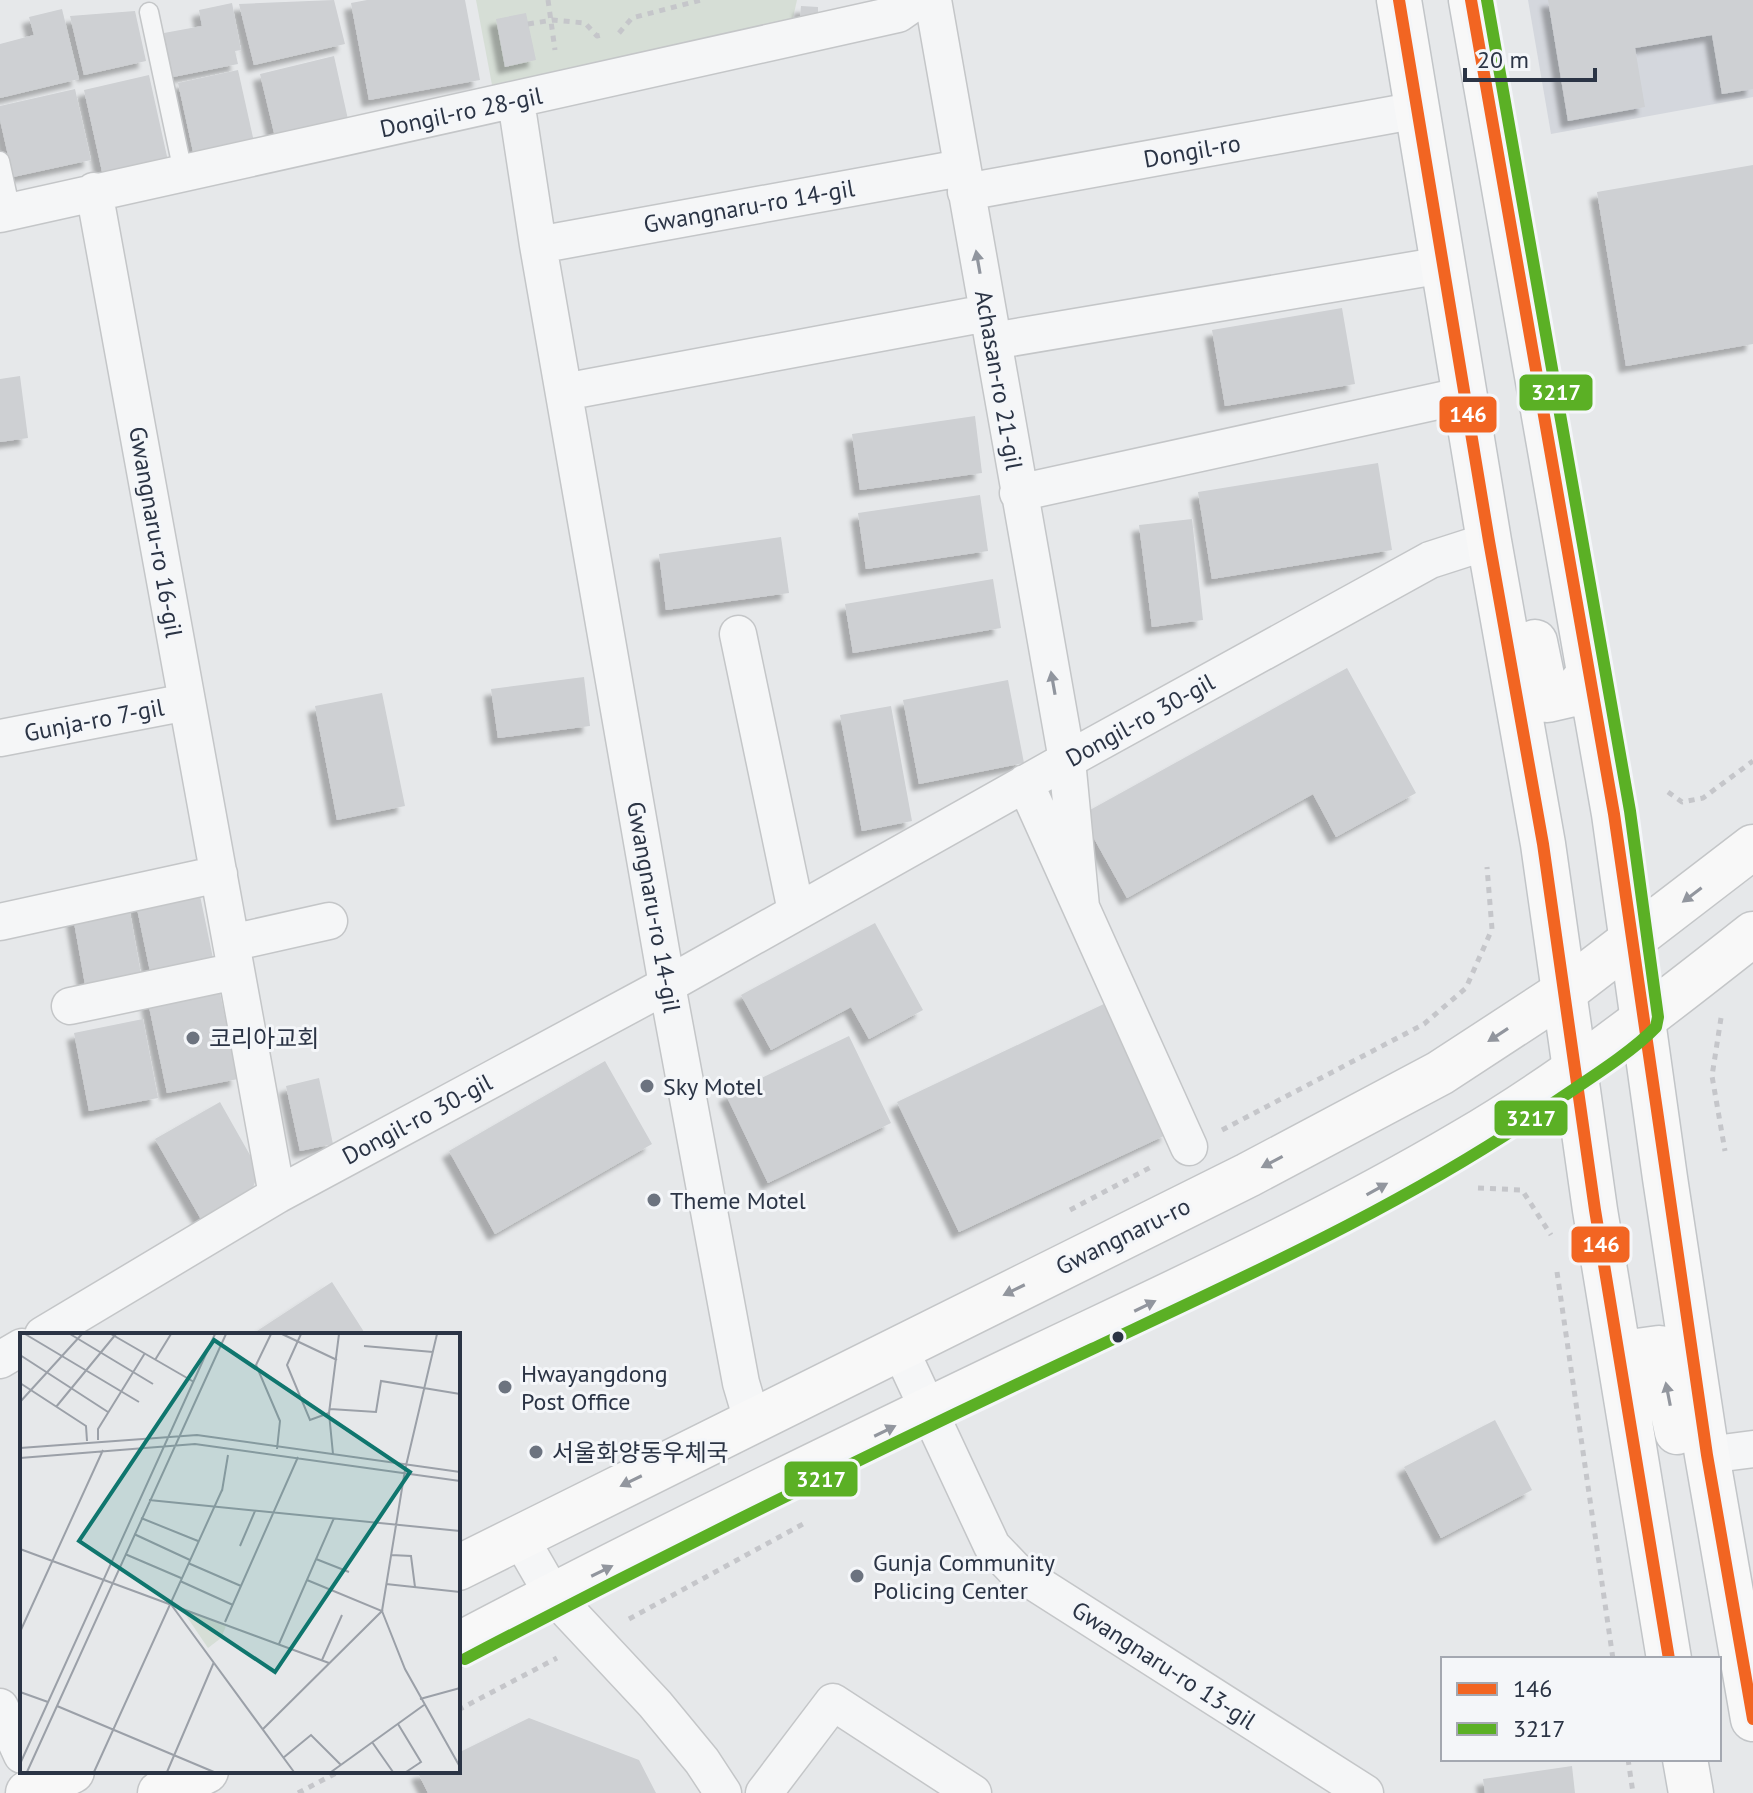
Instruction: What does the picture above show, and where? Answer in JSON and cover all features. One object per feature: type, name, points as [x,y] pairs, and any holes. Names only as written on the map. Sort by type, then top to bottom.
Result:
[{"type":"main road","points":[[1399,0],[1543,844],[1575,1070],[1669,1657]]},
{"type":"main road","points":[[1471,0],[1614,814],[1707,1455],[1753,1719]]},
{"type":"main road","points":[[1492,559],[1532,625],[1547,700],[1573,694],[1589,674]]},
{"type":"main road","name":"Gwangnaru-ro","points":[[460,1567],[1248,1175],[1440,1073],[1564,992],[1753,847]]},
{"type":"main road","points":[[460,1644],[929,1409],[1296,1234],[1465,1142],[1575,1070],[1753,934]]},
{"type":"main road","points":[[1623,1378],[1637,1351],[1659,1348],[1675,1431],[1707,1455]]},
{"type":"main road","points":[[1685,1761],[1691,1793]]},
{"type":"main road","points":[[160,1793],[202,1773]]},
{"type":"street","name":"Dongil-ro 28-gil","points":[[6,212],[898,14],[918,0]]},
{"type":"street","name":"Achasan-ro 21-gil","points":[[933,0],[1067,760],[1081,907]]},
{"type":"street","name":"Gwangnaru-ro 14-gil","points":[[516,101],[538,245],[667,985],[741,1383],[752,1420]]},
{"type":"street","name":"Dongil-ro","points":[[963,180],[1418,110]]},
{"type":"street","name":"Gwangnaru-ro 14-gil","points":[[538,245],[963,180]]},
{"type":"street","name":"Gwangnaru-ro 16-gil","points":[[94,191],[277,1195]]},
{"type":"street","points":[[564,392],[990,327],[1443,265]]},
{"type":"street","points":[[1018,493],[1465,395]]},
{"type":"street","name":"Dongil-ro 30-gil","points":[[46,1333],[277,1195],[667,985],[1430,560],[1492,559]]},
{"type":"street","points":[[738,634],[796,911]]},
{"type":"street","name":"Gunja-ro 7-gil","points":[[0,738],[187,702]]},
{"type":"street","points":[[1025,783],[1189,1147]]},
{"type":"street","points":[[0,922],[219,874]]},
{"type":"street","points":[[70,1006],[234,957],[329,921]]},
{"type":"street","name":"Gwangnaru-ro 13-gil","points":[[899,1347],[992,1546],[1015,1570],[1365,1793]]},
{"type":"street","points":[[0,1360],[20,1348]]},
{"type":"street","points":[[1707,1455],[1753,1449]]},
{"type":"street","points":[[519,1536],[553,1595],[655,1704],[702,1761],[723,1793]]},
{"type":"street","points":[[764,1793],[833,1702],[973,1793]]},
{"type":"street","points":[[0,1707],[20,1745]]},
{"type":"lane","points":[[149,12],[183,172]]},
{"type":"lane","points":[[0,161],[6,212]]},
{"type":"path","points":[[548,0],[563,90]]},
{"type":"path","points":[[528,24],[553,20],[585,23],[597,36],[621,32],[630,15],[701,0]]},
{"type":"path","points":[[553,20],[559,12]]},
{"type":"path","points":[[1668,792],[1682,802],[1703,798],[1753,761]]},
{"type":"path","points":[[1725,1151],[1712,1076],[1720,1018],[1728,1011]]},
{"type":"path","points":[[1550,1230],[1552,1243]]},
{"type":"path","points":[[1554,1257],[1613,1657]]},
{"type":"path","points":[[1628,1761],[1633,1793]]},
{"type":"path","points":[[298,1793],[336,1773]]},
{"type":"shaded area","points":[[476,0],[797,0],[792,22],[492,85]]},
{"type":"shaded area","points":[[1528,0],[1753,0],[1753,97],[1551,134]]},
{"type":"building","points":[[334,0],[345,44],[254,65],[239,4]]},
{"type":"building","points":[[367,0],[465,0],[480,80],[369,100],[351,3]]},
{"type":"building","points":[[1548,0],[1753,0],[1753,89],[1722,94],[1712,35],[1635,48],[1645,107],[1568,121]]},
{"type":"building","points":[[232,3],[241,50],[235,51],[238,64],[173,77],[164,33],[202,26],[199,10]]},
{"type":"building","points":[[801,6],[818,7],[818,17],[800,17]]},
{"type":"building","points":[[62,9],[79,79],[0,98],[0,44],[34,35],[29,17]]},
{"type":"building","points":[[135,11],[146,61],[84,75],[70,16]]},
{"type":"building","points":[[526,13],[536,60],[505,67],[496,19]]},
{"type":"building","points":[[334,56],[349,124],[276,141],[260,74]]},
{"type":"building","points":[[238,70],[254,142],[194,156],[178,83]]},
{"type":"building","points":[[149,75],[168,161],[103,176],[84,90]]},
{"type":"building","points":[[75,89],[91,160],[13,177],[0,120],[0,106]]},
{"type":"building","points":[[1753,165],[1753,344],[1626,366],[1597,192]]},
{"type":"building","points":[[1342,308],[1355,384],[1225,406],[1212,330]]},
{"type":"building","points":[[20,376],[28,438],[0,442],[0,379]]},
{"type":"building","points":[[975,416],[982,473],[860,490],[852,434]]},
{"type":"building","points":[[1378,463],[1392,550],[1212,579],[1198,492]]},
{"type":"building","points":[[980,495],[988,551],[866,569],[858,513]]},
{"type":"building","points":[[1192,519],[1203,620],[1152,627],[1139,525]]},
{"type":"building","points":[[781,537],[789,593],[666,610],[659,554]]},
{"type":"building","points":[[993,579],[1001,628],[853,653],[845,604]]},
{"type":"building","points":[[1347,668],[1416,793],[1336,837],[1313,794],[1127,898],[1081,815]]},
{"type":"building","points":[[584,677],[590,726],[498,738],[491,689]]},
{"type":"building","points":[[1008,680],[1024,763],[919,784],[903,700]]},
{"type":"building","points":[[382,693],[405,806],[337,820],[315,706]]},
{"type":"building","points":[[891,706],[912,821],[862,831],[840,715]]},
{"type":"building","points":[[198,886],[215,968],[152,981],[135,899]]},
{"type":"building","points":[[128,901],[142,980],[86,990],[72,911]]},
{"type":"building","points":[[875,923],[923,1010],[869,1039],[851,1007],[771,1050],[741,995]]},
{"type":"building","name":"코리아교회","points":[[218,983],[238,1079],[167,1093],[147,997]]},
{"type":"building","points":[[1106,1003],[1168,1134],[959,1232],[897,1102]]},
{"type":"building","points":[[143,1019],[158,1098],[89,1111],[74,1033]]},
{"type":"building","points":[[849,1036],[891,1123],[768,1183],[726,1095]]},
{"type":"building","points":[[605,1061],[652,1144],[495,1234],[449,1151]]},
{"type":"building","points":[[319,1078],[333,1144],[300,1151],[286,1086]]},
{"type":"building","points":[[220,1102],[259,1171],[251,1193],[202,1221],[155,1139]]},
{"type":"building","points":[[332,1282],[365,1333],[254,1333]]},
{"type":"building","points":[[1495,1420],[1532,1490],[1441,1538],[1404,1467]]},
{"type":"building","points":[[529,1718],[639,1760],[656,1793],[428,1793],[418,1773],[460,1773],[460,1752]]},
{"type":"building","points":[[1572,1766],[1575,1793],[1485,1793],[1483,1779]]},
{"type":"transit line","name":"146","points":[[1399,0],[1543,844],[1595,1210],[1669,1657]]},
{"type":"transit line","name":"146","points":[[1471,0],[1614,814],[1707,1455],[1753,1719]]},
{"type":"transit line","name":"3217","points":[[465,1659],[777,1501],[1269,1265],[1385,1206],[1498,1140],[1606,1067],[1656,1027],[1658,1017],[1630,811],[1487,0]]},
{"type":"place","name":"코리아교회","points":[[193,1038]]},
{"type":"place","name":"Sky Motel","points":[[647,1086]]},
{"type":"place","name":"Theme Motel","points":[[654,1200]]},
{"type":"place","name":"Hwayangdong Post Office","points":[[505,1387]]},
{"type":"place","name":"서울화양동우체국","points":[[536,1452]]},
{"type":"place","name":"Gunja Community Policing Center","points":[[857,1576]]}]
